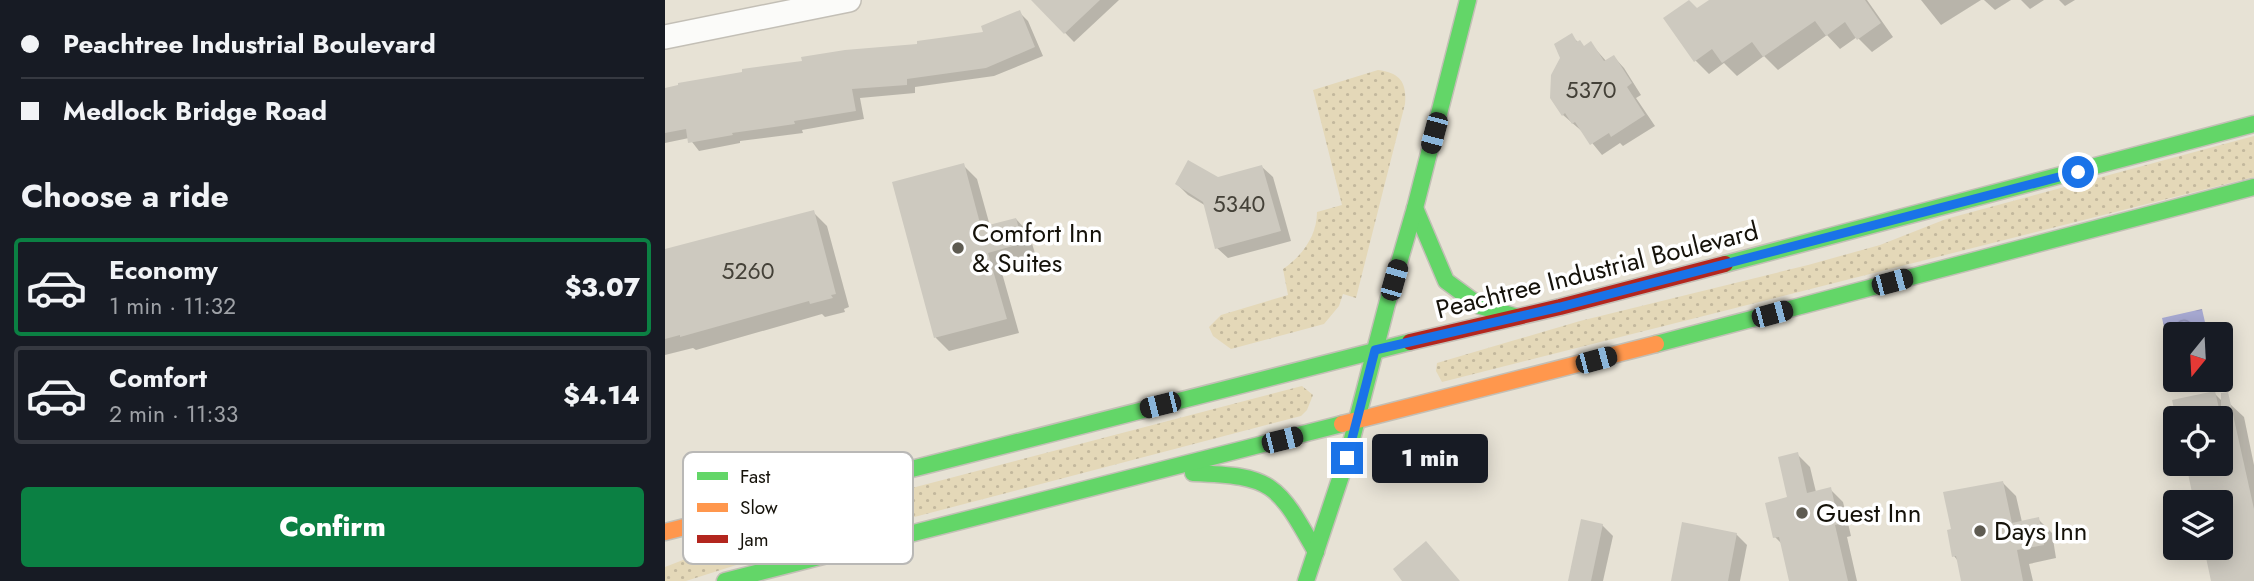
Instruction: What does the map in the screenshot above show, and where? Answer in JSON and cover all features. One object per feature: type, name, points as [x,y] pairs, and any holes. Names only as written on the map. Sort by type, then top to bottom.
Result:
[{"type":"main road","points":[[1306,581],[1347,458],[1468,0]]},
{"type":"main road","name":"Peachtree Industrial Boulevard","points":[[913,468],[1944,208],[2254,124]]},
{"type":"main road","points":[[913,533],[1355,422],[2254,187]]},
{"type":"main road","points":[[1415,208],[1446,281],[1480,306],[1517,317]]},
{"type":"main road","points":[[1159,471],[1226,474],[1259,481],[1280,496],[1317,552]]},
{"type":"main road","name":"Peachtree Industrial Boulevard","points":[[665,532],[683,527]]},
{"type":"main road","points":[[725,581],[792,564]]},
{"type":"street","points":[[665,37],[849,0]]},
{"type":"shaded area","points":[[1378,70],[1392,73],[1401,80],[1405,90],[1405,104],[1356,298],[1343,294],[1339,306],[1324,324],[1231,349],[1213,336],[1209,327],[1221,315],[1288,295],[1283,269],[1307,245],[1317,212],[1342,205],[1313,90]]},
{"type":"shaded area","points":[[2254,136],[2254,177],[1442,382],[1436,371],[1437,363],[1580,321],[1808,265],[1880,245],[1946,219]]},
{"type":"shaded area","points":[[1302,386],[1313,395],[1307,410],[1301,416],[913,517],[913,488]]},
{"type":"shaded area","points":[[683,560],[683,564],[740,564],[686,581],[665,581],[665,567]]},
{"type":"water","points":[[2202,309],[2205,322],[2163,322],[2162,318]]},
{"type":"building","points":[[1031,0],[1100,0],[1064,34]]},
{"type":"building","points":[[1689,0],[1697,8],[1709,0],[1865,0],[1881,23],[1857,40],[1845,22],[1826,36],[1815,21],[1763,57],[1752,42],[1722,63],[1712,49],[1694,62],[1663,18]]},
{"type":"building","points":[[1020,10],[1035,47],[986,68],[907,79],[907,85],[852,89],[856,111],[794,121],[795,124],[732,133],[733,135],[688,143],[686,129],[665,133],[665,88],[678,83],[742,72],[742,69],[802,61],[801,57],[917,44],[917,41],[983,32],[981,26]]},
{"type":"building","points":[[1572,33],[1577,42],[1580,40],[1584,46],[1591,41],[1604,61],[1614,55],[1632,83],[1627,87],[1645,115],[1611,137],[1609,133],[1590,145],[1575,122],[1572,124],[1565,113],[1562,116],[1550,98],[1551,75],[1560,58],[1554,44]]},
{"type":"building","points":[[1188,160],[1218,177],[1262,165],[1281,231],[1215,249],[1203,202],[1175,184]]},
{"type":"building","name":"Comfort Inn & Suites","points":[[964,163],[981,227],[1016,218],[1023,243],[988,253],[1007,319],[934,338],[892,182]]},
{"type":"building","points":[[814,210],[836,294],[831,295],[833,298],[810,304],[809,301],[665,339],[665,249]]},
{"type":"building","points":[[2215,392],[2218,406],[2173,406],[2172,400]]},
{"type":"building","points":[[2228,392],[2231,406],[2221,406],[2221,393]]},
{"type":"building","points":[[2233,414],[2254,509],[2254,581],[2211,581],[2207,560],[2233,560],[2233,490],[2191,490],[2189,476],[2233,476]]},
{"type":"building","name":"Guest Inn","points":[[1798,452],[1807,493],[1831,487],[1839,524],[1835,525],[1848,581],[1789,581],[1779,537],[1773,538],[1765,503],[1787,497],[1778,457]]},
{"type":"building","name":"Days Inn","points":[[2003,481],[2012,523],[2039,517],[2044,545],[2017,550],[2023,581],[1961,581],[1956,556],[1952,557],[1947,530],[1951,529],[1943,492]]},
{"type":"building","points":[[1581,519],[1603,524],[1591,581],[1568,581]]},
{"type":"building","points":[[1682,522],[1737,533],[1728,581],[1671,581]]},
{"type":"building","points":[[1426,541],[1460,581],[1402,581],[1393,569]]},
{"type":"traffic: fast","points":[[1306,581],[1347,458],[1468,0]]},
{"type":"traffic: fast","points":[[1725,264],[2254,124]]},
{"type":"traffic: fast","points":[[1656,344],[2254,187]]},
{"type":"traffic: fast","points":[[1415,208],[1446,281],[1480,306],[1517,317]]},
{"type":"traffic: fast","points":[[913,469],[1410,342]]},
{"type":"traffic: fast","points":[[913,533],[1342,424]]},
{"type":"traffic: fast","points":[[1193,473],[1240,477],[1270,488],[1292,511],[1316,552]]},
{"type":"traffic: fast","points":[[725,581],[792,564]]},
{"type":"traffic: slow","points":[[1342,424],[1656,344]]},
{"type":"traffic: slow","points":[[665,532],[683,527]]},
{"type":"traffic: jam","points":[[1410,342],[1725,264]]},
{"type":"place","name":"Comfort Inn & Suites","points":[[958,248]]},
{"type":"place","name":"Guest Inn","points":[[1802,513]]},
{"type":"place","name":"Days Inn","points":[[1980,531]]},
{"type":"route","points":[[1347,458],[1375,350],[1560,307],[2078,172]]}]
